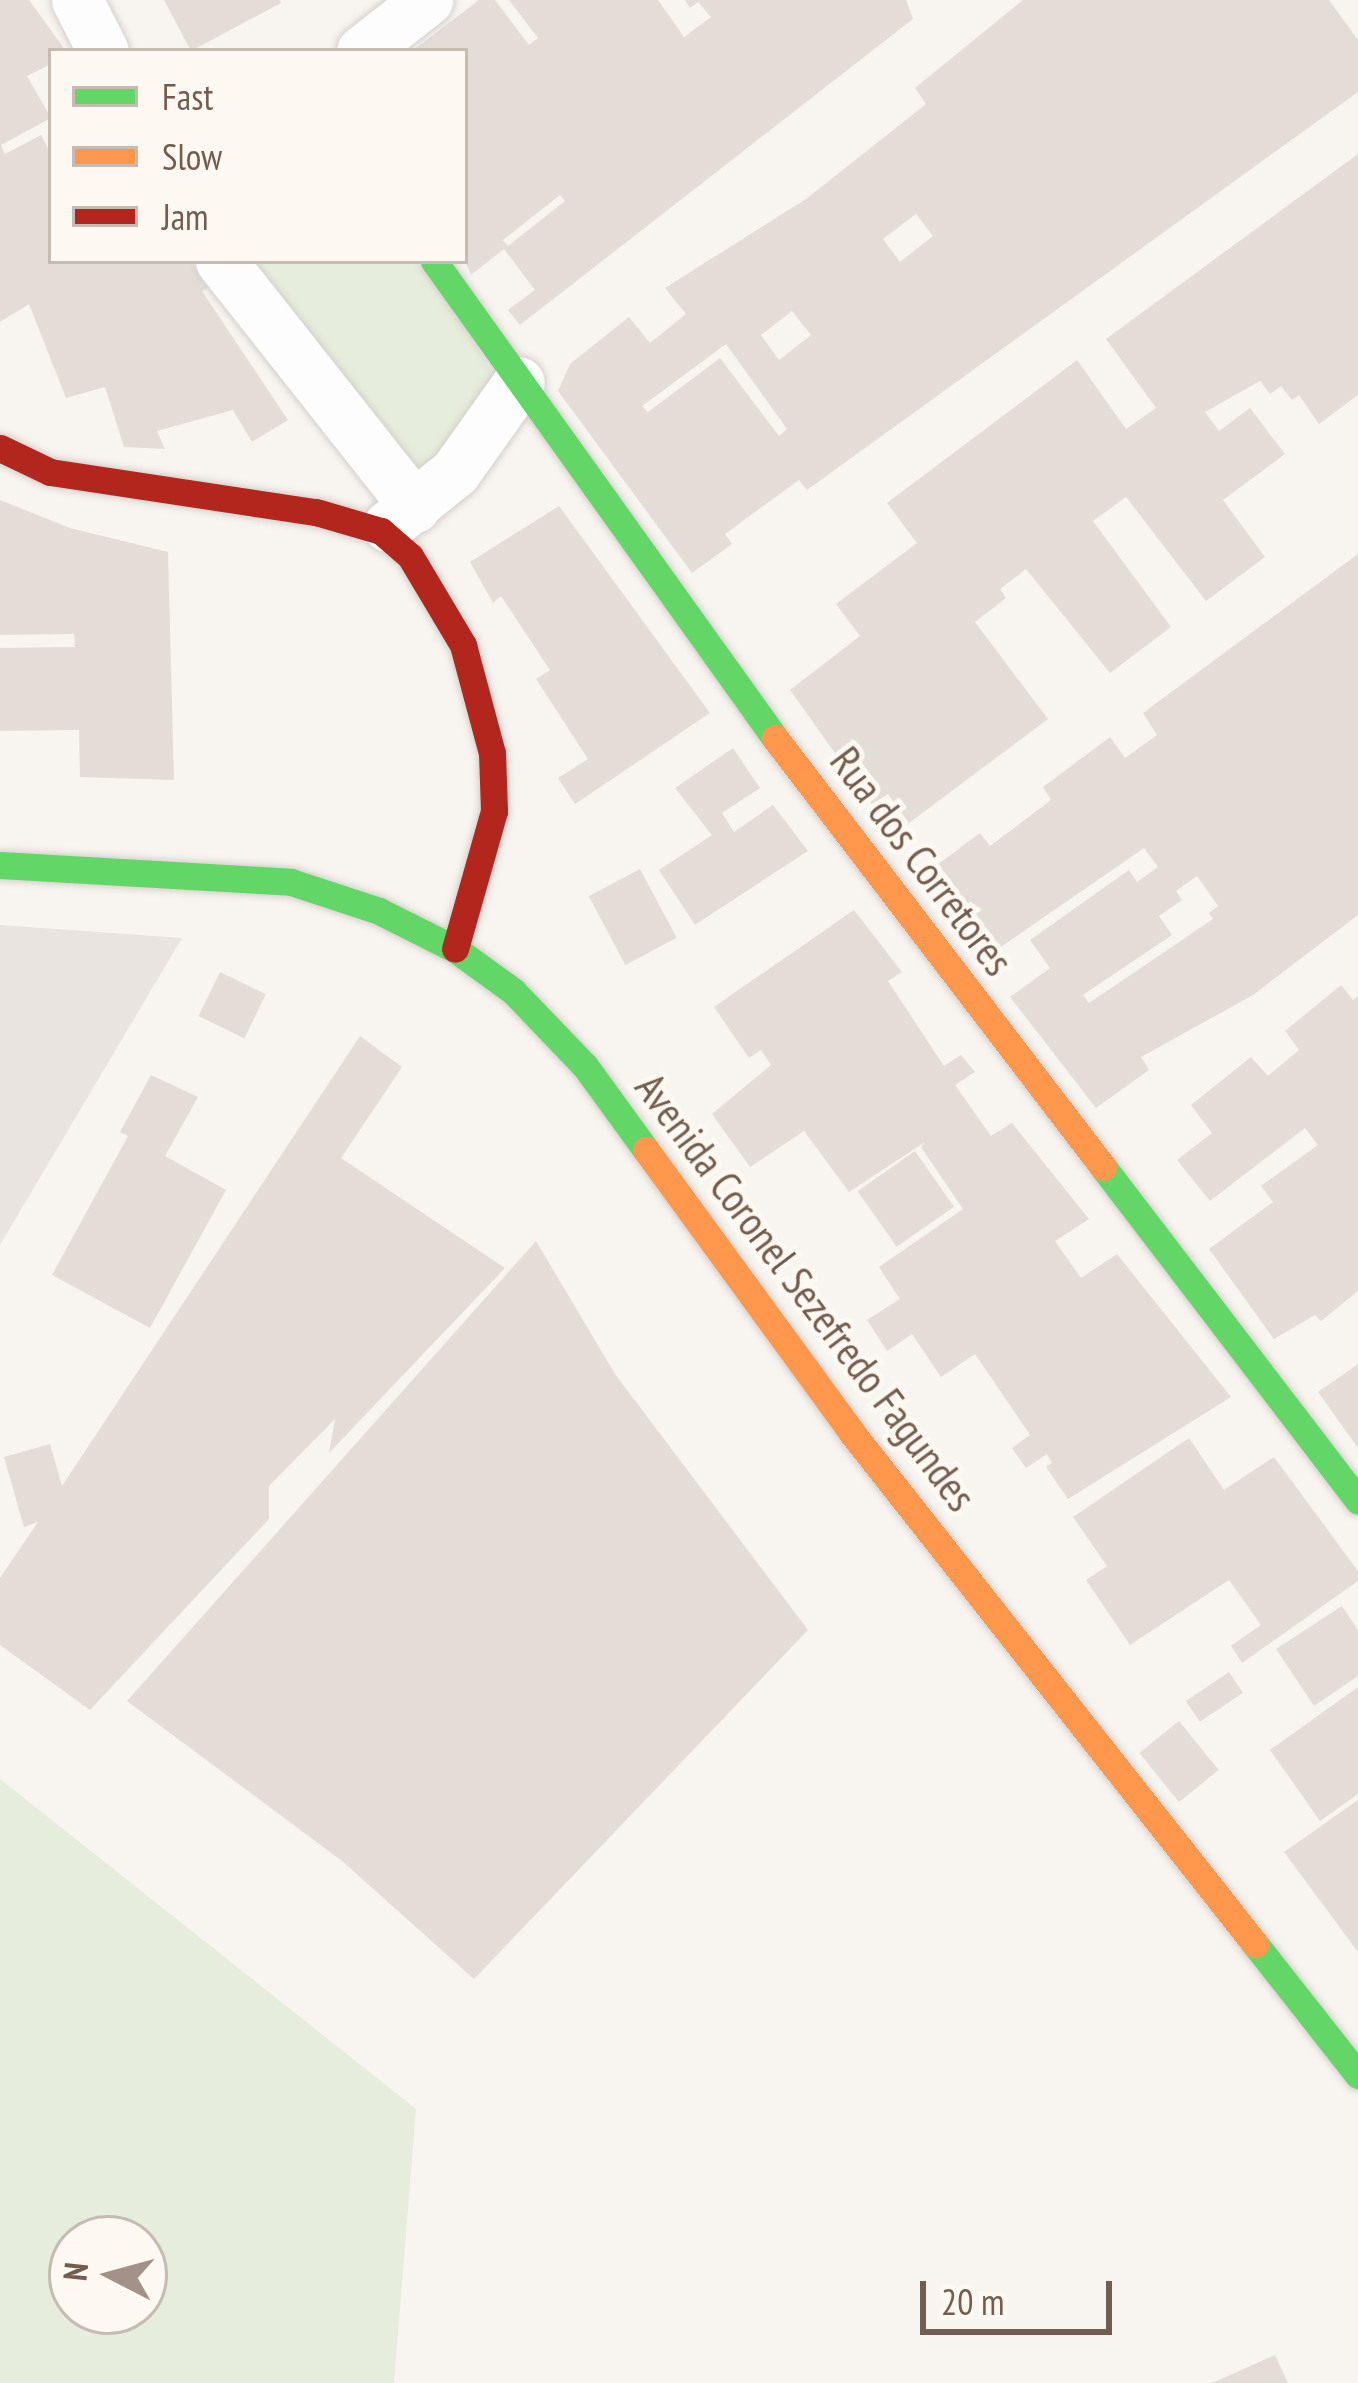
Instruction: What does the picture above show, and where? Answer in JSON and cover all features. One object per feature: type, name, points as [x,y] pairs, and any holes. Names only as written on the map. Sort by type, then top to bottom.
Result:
[{"type":"street","points":[[77,0],[101,48]]},
{"type":"street","points":[[366,48],[427,0]]},
{"type":"street","points":[[223,264],[398,519],[440,600],[485,712],[494,811],[455,950]]},
{"type":"street","name":"Rua dos Corretores","points":[[436,264],[682,616],[1358,1501]]},
{"type":"street","points":[[0,448],[50,472],[316,512],[398,519],[485,437],[519,382]]},
{"type":"street","name":"Avenida Coronel Sezefredo Fagundes","points":[[0,866],[291,882],[379,911],[455,950],[513,991],[585,1066],[852,1433],[1358,2075]]},
{"type":"shaded area","points":[[0,925],[182,938],[0,1245]]},
{"type":"green space","points":[[231,264],[430,264],[506,398],[403,485]]},
{"type":"green space","points":[[0,1779],[416,2109],[394,2383],[0,2383]]},
{"type":"building","points":[[0,0],[29,0],[64,48],[48,48],[48,66],[27,76],[48,120],[1,145],[5,154],[41,135],[48,148],[48,264],[193,264],[208,288],[202,291],[288,420],[252,442],[233,410],[157,431],[165,449],[124,447],[105,387],[66,398],[29,304],[0,322]]},
{"type":"building","points":[[164,0],[280,0],[197,48],[189,48]]},
{"type":"building","points":[[479,0],[495,0],[529,45],[538,38],[509,0],[658,0],[684,37],[711,17],[698,2],[690,8],[685,0],[906,0],[913,19],[520,325],[508,310],[535,290],[504,249],[471,275],[466,264],[468,48],[416,48]],"holes":[[[560,195],[565,201],[508,246],[503,240]]]},
{"type":"building","points":[[1023,0],[1329,0],[1358,40],[1358,92],[807,490],[799,480],[725,534],[732,544],[692,573],[558,391],[570,364],[629,317],[650,343],[686,314],[665,288],[806,199],[926,104],[915,88]],"holes":[[[916,214],[933,236],[900,262],[883,239]],[[792,311],[811,335],[779,360],[761,335]],[[726,344],[787,429],[779,436],[720,358],[648,412],[642,406]]]},
{"type":"building","points":[[1358,154],[1358,395],[1319,424],[1299,395],[1292,400],[1281,386],[1270,394],[1260,381],[1205,412],[1219,431],[1250,408],[1285,454],[1223,500],[1265,557],[1206,601],[1126,497],[1093,521],[1171,627],[1110,673],[1026,569],[1000,589],[1006,598],[975,622],[1048,719],[909,823],[888,794],[872,805],[790,690],[860,636],[836,604],[917,543],[887,503],[1077,360],[1126,429],[1156,408],[1106,339]]},
{"type":"building","points":[[0,500],[70,528],[168,552],[174,780],[80,777],[79,730],[0,731],[0,648],[75,647],[74,634],[0,635]]},
{"type":"building","points":[[559,506],[710,713],[575,804],[558,778],[588,759],[536,679],[550,670],[501,596],[493,603],[470,562]]},
{"type":"building","points":[[1358,554],[1358,915],[1253,995],[1141,1057],[1149,1070],[1096,1108],[1010,997],[1050,968],[1030,940],[1129,870],[1137,882],[1158,867],[1144,848],[982,960],[929,892],[933,868],[980,833],[990,846],[1051,800],[1043,787],[1110,737],[1125,758],[1157,735],[1143,713]],"holes":[[[1197,876],[1218,906],[1209,913],[1213,919],[1089,1003],[1083,995],[1172,935],[1159,916],[1182,900],[1176,891]]]},
{"type":"building","points":[[733,748],[760,788],[722,813],[734,832],[773,805],[808,851],[695,925],[659,870],[712,835],[675,788]]},
{"type":"building","points":[[640,869],[677,938],[625,965],[589,896]]},
{"type":"building","points":[[854,910],[902,972],[888,981],[944,1066],[961,1055],[975,1072],[955,1085],[991,1136],[1012,1123],[1089,1219],[1055,1241],[1081,1278],[1117,1254],[1231,1397],[1068,1499],[1046,1467],[1052,1463],[1047,1454],[1026,1468],[1012,1448],[1030,1435],[975,1354],[941,1377],[912,1334],[887,1351],[867,1320],[900,1299],[879,1267],[963,1209],[921,1147],[925,1142],[849,1192],[804,1131],[750,1167],[712,1114],[771,1065],[761,1050],[749,1058],[714,1007]]},
{"type":"building","points":[[220,972],[266,994],[244,1038],[199,1016]]},
{"type":"building","points":[[1341,985],[1353,1000],[1358,996],[1358,1291],[1321,1321],[1315,1315],[1274,1339],[1209,1249],[1273,1202],[1261,1186],[1318,1145],[1305,1128],[1210,1201],[1177,1160],[1212,1133],[1191,1105],[1251,1057],[1268,1076],[1299,1050],[1285,1031]]},
{"type":"building","points":[[360,1036],[402,1067],[341,1158],[505,1268],[329,1453],[335,1419],[269,1486],[269,1519],[90,1710],[0,1645],[0,1578],[38,1522],[24,1527],[4,1457],[50,1444],[62,1486]]},
{"type":"building","points":[[151,1075],[198,1097],[165,1156],[226,1190],[150,1328],[52,1275],[128,1136],[120,1132]]},
{"type":"building","points":[[915,1151],[954,1207],[897,1247],[858,1191]]},
{"type":"building","points":[[536,1241],[615,1374],[808,1630],[474,1979],[342,1861],[127,1701]]},
{"type":"building","points":[[1358,1364],[1358,1448],[1318,1392]]},
{"type":"building","points":[[1189,1438],[1224,1490],[1274,1457],[1358,1571],[1358,1581],[1242,1663],[1231,1646],[1261,1625],[1229,1580],[1130,1645],[1086,1580],[1107,1566],[1073,1517]]},
{"type":"building","points":[[1342,1606],[1358,1630],[1358,1676],[1314,1706],[1276,1649]]},
{"type":"building","points":[[1229,1672],[1243,1693],[1200,1722],[1186,1701]]},
{"type":"building","points":[[1358,1687],[1358,1794],[1320,1821],[1270,1750]]},
{"type":"building","points":[[1179,1721],[1219,1770],[1179,1802],[1139,1753]]},
{"type":"building","points":[[1358,1800],[1358,1952],[1284,1852]]},
{"type":"building","points":[[1275,2355],[1288,2383],[1212,2383]]},
{"type":"traffic: fast","points":[[436,264],[775,738]]},
{"type":"traffic: fast","points":[[0,865],[291,882],[379,911],[455,949],[513,991],[585,1066],[646,1150]]},
{"type":"traffic: fast","points":[[1103,1167],[1358,1501]]},
{"type":"traffic: fast","points":[[1255,1944],[1358,2075]]},
{"type":"traffic: slow","points":[[775,738],[1103,1167]]},
{"type":"traffic: slow","points":[[646,1150],[852,1433],[1255,1944]]},
{"type":"traffic: jam","points":[[0,448],[50,472],[316,512],[381,531],[410,556],[463,645],[492,753],[494,811],[455,949]]}]
